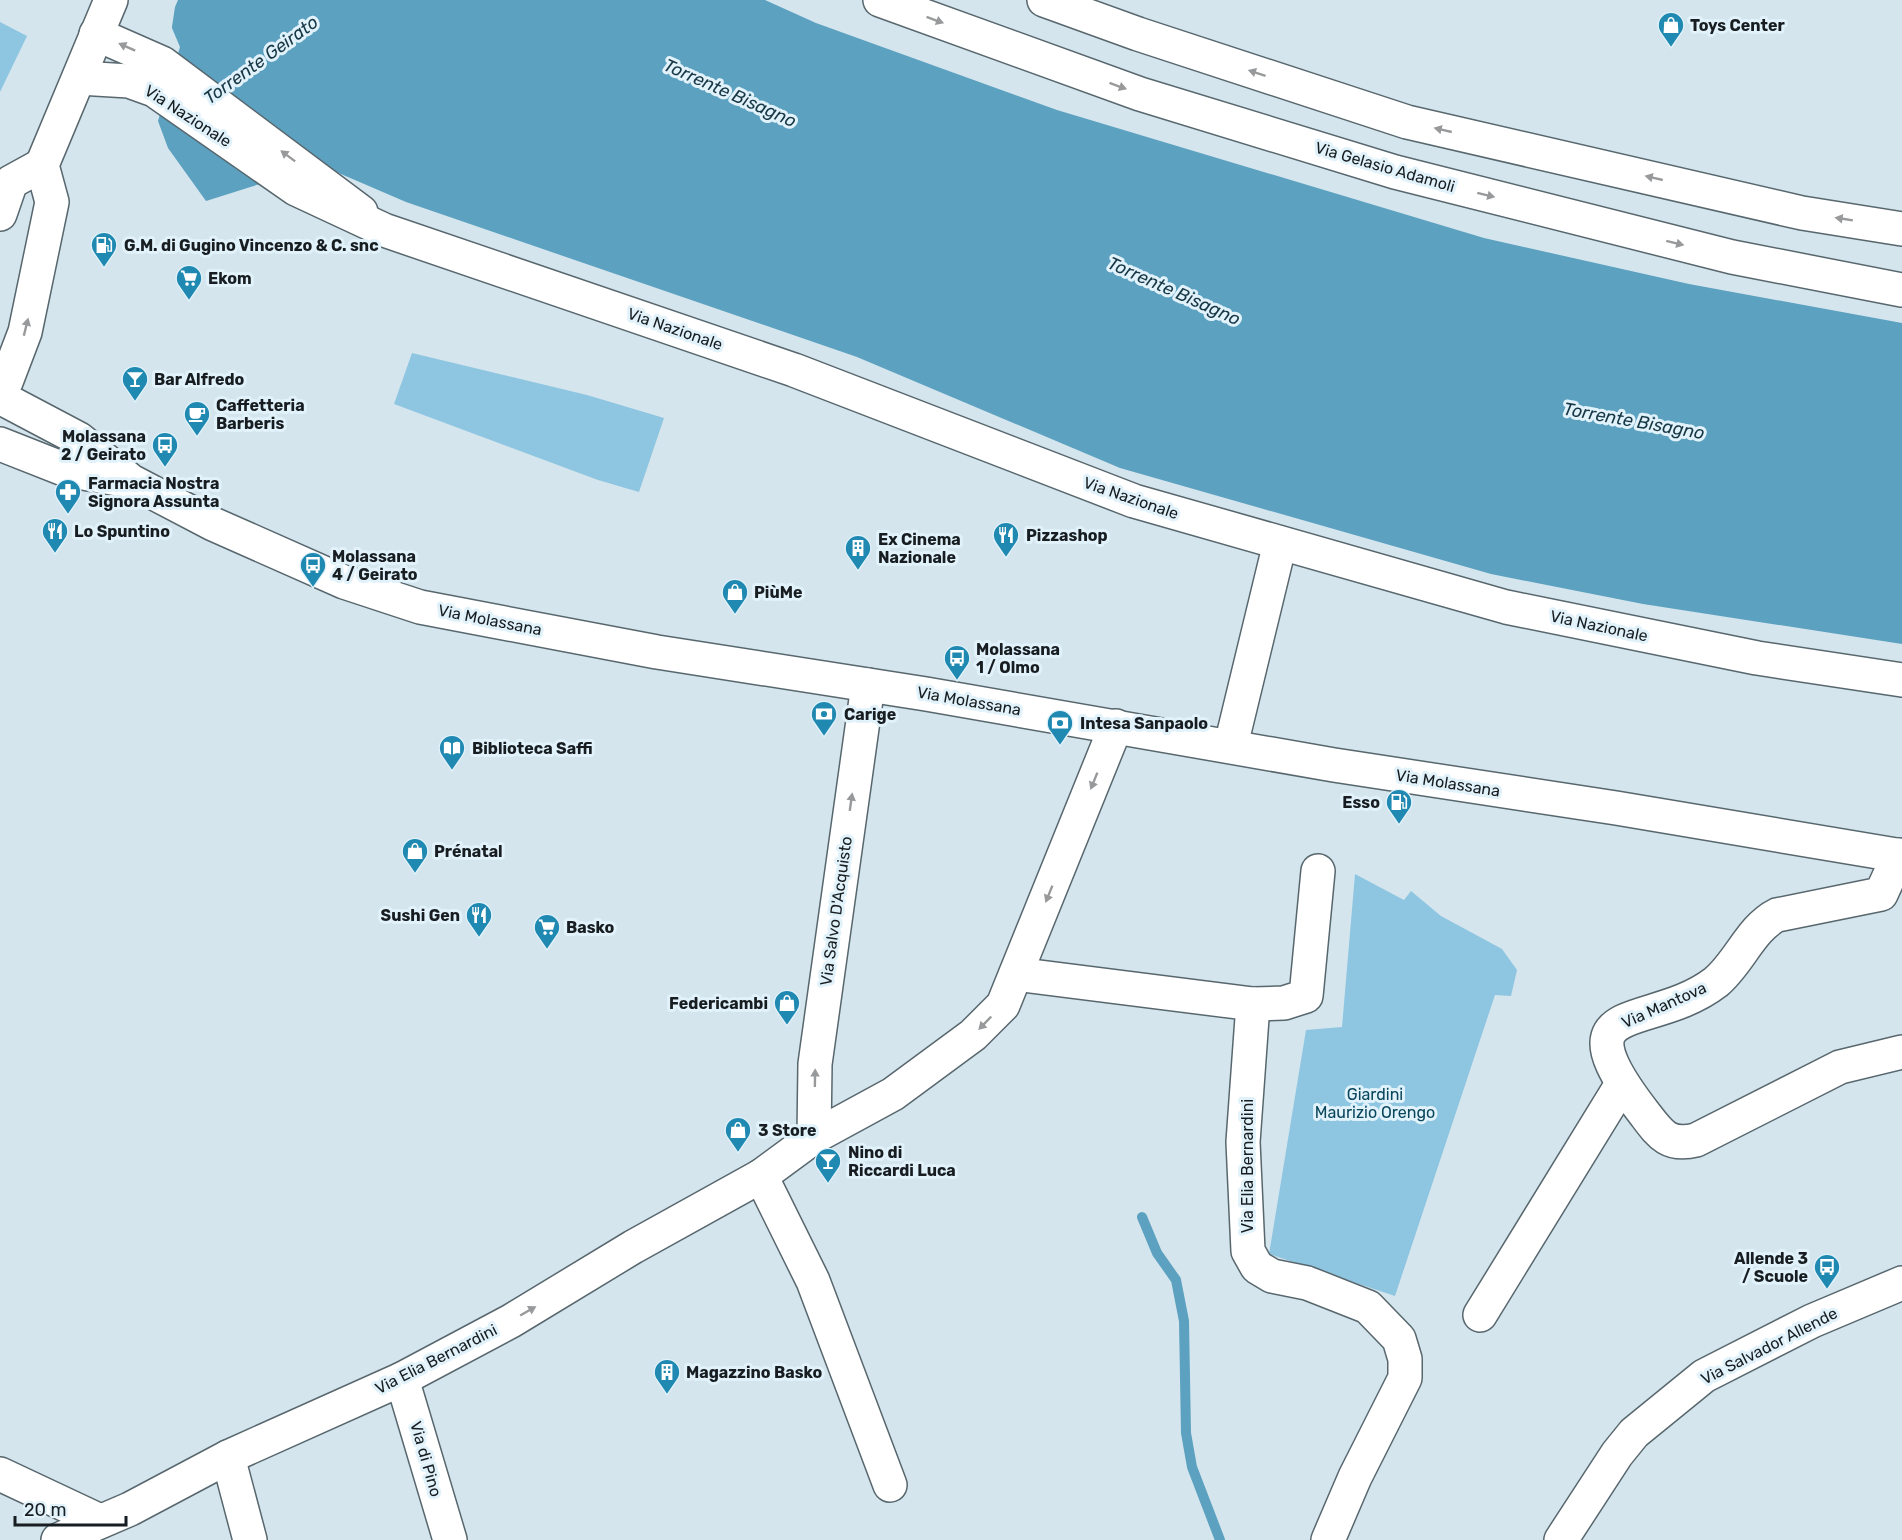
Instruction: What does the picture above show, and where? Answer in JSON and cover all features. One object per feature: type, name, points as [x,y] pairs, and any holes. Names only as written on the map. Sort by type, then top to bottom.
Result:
[{"type":"main road","name":"Via Gelasio Adamoli","points":[[880,0],[1140,94],[1395,172],[1732,257],[1902,290]]},
{"type":"main road","points":[[1044,0],[1149,38],[1407,122],[1803,213],[1902,229]]},
{"type":"main road","points":[[4,396],[25,332],[52,202],[42,165],[104,15]]},
{"type":"main road","name":"Via Nazionale","points":[[104,15],[162,63],[384,230]]},
{"type":"main road","name":"Via Nazionale","points":[[79,78],[129,81],[154,90],[296,189],[384,230],[794,370],[1134,501],[1506,607],[1757,658],[1902,680]]},
{"type":"main road","points":[[0,214],[11,182],[42,165]]},
{"type":"main road","name":"Via Molassana","points":[[4,396],[79,439],[131,481],[213,524],[344,582],[420,607],[657,652],[1231,745],[1334,765],[1610,807],[1900,856]]},
{"type":"main road","name":"Via Molassana","points":[[0,444],[66,470],[131,481]]},
{"type":"main road","points":[[1231,745],[1280,543]]},
{"type":"main road","name":"Via Salvo D'Acquisto","points":[[814,1137],[815,1064],[868,685]]},
{"type":"main road","name":"Via Elia Bernardini","points":[[58,1540],[130,1509],[228,1457],[402,1379],[761,1176],[814,1137],[893,1094],[973,1035],[1003,1005],[1116,726]]},
{"type":"main road","name":"Via Mantova","points":[[1900,856],[1881,894],[1777,915],[1767,920],[1734,965],[1715,982],[1690,996],[1620,1023],[1610,1031],[1606,1040],[1606,1053],[1622,1084],[1660,1132],[1670,1140],[1683,1143],[1696,1140],[1840,1067],[1902,1052]]},
{"type":"main road","points":[[1016,974],[1253,1004],[1284,1003],[1306,996],[1318,871]]},
{"type":"main road","name":"Via Elia Bernardini","points":[[1253,1004],[1244,1142],[1245,1231],[1248,1251],[1257,1267],[1272,1276],[1307,1283],[1368,1307],[1399,1339],[1405,1359],[1405,1378],[1355,1477],[1328,1540]]},
{"type":"main road","points":[[1480,1316],[1622,1084]]},
{"type":"main road","points":[[761,1176],[813,1281],[890,1485]]},
{"type":"main road","name":"Via Salvador Allende","points":[[1561,1540],[1617,1454],[1634,1433],[1704,1376],[1812,1321],[1902,1283]]},
{"type":"main road","name":"Via di Pino","points":[[402,1379],[450,1540]]},
{"type":"main road","points":[[228,1457],[250,1540]]},
{"type":"main road","points":[[0,1474],[100,1521]]},
{"type":"green space","points":[[0,22],[27,36],[0,92]]},
{"type":"green space","points":[[412,353],[587,395],[664,418],[639,492],[598,480],[394,404]]},
{"type":"green space","name":"Giardini Maurizio Orengo","points":[[1355,874],[1404,900],[1411,891],[1441,916],[1502,949],[1517,970],[1511,996],[1495,995],[1395,1296],[1269,1254],[1306,1030],[1342,1027]]},
{"type":"water","points":[[115,0],[765,0],[816,23],[1057,110],[1484,238],[1689,284],[1902,323],[1902,644],[1643,604],[1491,574],[1120,468],[857,357],[406,202],[320,165],[206,201],[168,148],[158,121],[180,47],[169,21]]},
{"type":"pier","points":[[112,0],[178,0],[171,33],[167,23]]},
{"type":"waterway","points":[[1142,1217],[1157,1253],[1176,1280],[1184,1321],[1186,1433],[1192,1467],[1220,1540]]},
{"type":"place","name":"Toys Center","points":[[1671,48]]},
{"type":"place","name":"G.M. di Gugino Vincenzo & C. snc","points":[[104,268]]},
{"type":"place","name":"Ekom","points":[[189,301]]},
{"type":"place","name":"Bar Alfredo","points":[[135,402]]},
{"type":"place","name":"Caffetteria Barberis","points":[[197,437]]},
{"type":"place","name":"Molassana 2 / Geirato","points":[[165,468]]},
{"type":"place","name":"Farmacia Nostra Signora Assunta","points":[[68,515]]},
{"type":"place","name":"Lo Spuntino","points":[[55,554]]},
{"type":"place","name":"Pizzashop","points":[[1006,558]]},
{"type":"place","name":"Ex Cinema Nazionale","points":[[858,571]]},
{"type":"place","name":"Molassana 4 / Geirato","points":[[313,588]]},
{"type":"place","name":"PiùMe","points":[[735,615]]},
{"type":"place","name":"Molassana 1 / Olmo","points":[[957,681]]},
{"type":"place","name":"Carige","points":[[824,737]]},
{"type":"place","name":"Intesa Sanpaolo","points":[[1060,746]]},
{"type":"place","name":"Biblioteca Saffi","points":[[452,771]]},
{"type":"place","name":"Esso","points":[[1399,825]]},
{"type":"place","name":"Prénatal","points":[[415,874]]},
{"type":"place","name":"Sushi Gen","points":[[479,938]]},
{"type":"place","name":"Basko","points":[[547,950]]},
{"type":"place","name":"Federicambi","points":[[787,1026]]},
{"type":"place","name":"3 Store","points":[[738,1153]]},
{"type":"place","name":"Nino di Riccardi Luca","points":[[828,1184]]},
{"type":"place","name":"Allende 3 / Scuole","points":[[1827,1290]]},
{"type":"place","name":"Magazzino Basko","points":[[667,1395]]},
{"type":"water label","name":"Torrente Geirato","points":[[261,60]]},
{"type":"water label","name":"Torrente Bisagno","points":[[730,93]]},
{"type":"water label","name":"Torrente Bisagno","points":[[1174,291]]},
{"type":"water label","name":"Torrente Bisagno","points":[[1634,421]]}]
